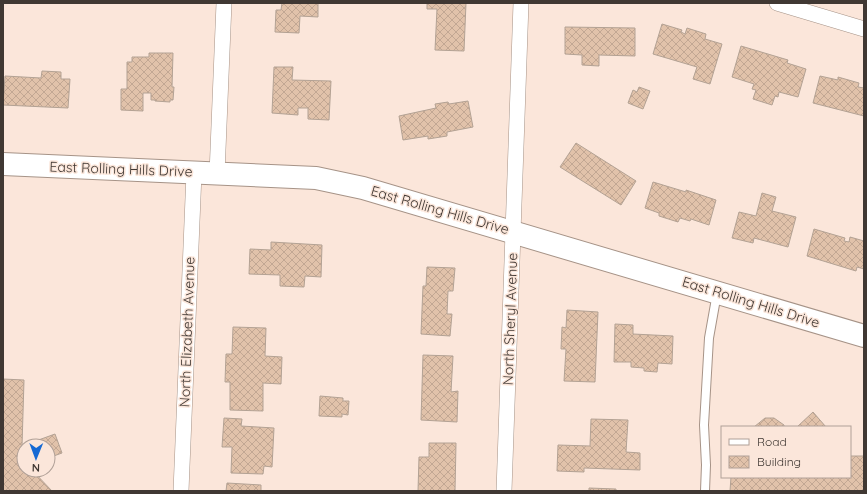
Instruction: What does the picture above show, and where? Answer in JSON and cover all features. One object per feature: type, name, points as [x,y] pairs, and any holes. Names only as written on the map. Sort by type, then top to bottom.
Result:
[{"type":"street","points":[[217,174],[224,3]]},
{"type":"street","name":"North Sheryl Avenue","points":[[504,491],[521,3]]},
{"type":"street","points":[[777,3],[864,29]]},
{"type":"street","name":"East Rolling Hills Drive","points":[[3,164],[316,178],[363,188],[513,231],[864,336]]},
{"type":"street","name":"North Elizabeth Avenue","points":[[181,491],[194,173]]},
{"type":"lane","points":[[705,491],[706,465],[704,425],[709,338],[717,292]]},
{"type":"building","points":[[282,3],[318,3],[318,17],[300,16],[299,33],[275,32],[276,10],[281,10]]},
{"type":"building","points":[[427,3],[466,3],[464,51],[435,50],[437,9],[427,9]]},
{"type":"building","points":[[662,24],[682,30],[681,32],[685,34],[687,28],[706,34],[705,39],[722,44],[710,84],[693,79],[697,67],[653,54]]},
{"type":"building","points":[[565,27],[635,28],[635,56],[599,55],[599,66],[582,65],[582,55],[565,54]]},
{"type":"building","points":[[741,46],[788,60],[787,63],[806,69],[798,97],[779,92],[778,97],[775,96],[772,105],[753,99],[756,90],[752,89],[754,84],[732,77]]},
{"type":"building","points":[[149,53],[173,53],[173,100],[170,100],[170,102],[155,101],[151,100],[151,93],[143,93],[143,111],[121,110],[121,89],[127,89],[127,62],[132,62],[132,57],[149,57]]},
{"type":"building","points":[[274,67],[293,67],[292,80],[331,81],[329,120],[308,119],[308,108],[298,108],[298,115],[272,113]]},
{"type":"building","points":[[42,71],[61,72],[61,79],[70,79],[68,108],[3,105],[5,76],[41,78]]},
{"type":"building","points":[[820,76],[838,80],[838,77],[859,83],[858,87],[864,88],[864,116],[813,103]]},
{"type":"building","points":[[639,87],[650,91],[643,109],[628,103],[633,90],[637,92]]},
{"type":"building","points":[[468,101],[473,127],[447,132],[447,136],[428,139],[428,136],[403,140],[399,116],[436,108],[435,104],[448,102],[449,104]]},
{"type":"building","points":[[576,143],[636,181],[621,205],[560,167]]},
{"type":"building","points":[[653,182],[686,192],[686,190],[716,200],[709,225],[691,219],[690,221],[680,218],[678,222],[659,216],[659,213],[645,208]]},
{"type":"building","points":[[762,193],[776,197],[772,211],[796,217],[788,247],[754,238],[753,243],[732,238],[739,212],[756,216]]},
{"type":"building","points":[[814,229],[845,238],[844,241],[849,242],[850,237],[864,241],[864,269],[857,267],[856,271],[807,256]]},
{"type":"building","points":[[271,242],[322,245],[321,277],[305,276],[304,287],[280,286],[280,275],[249,274],[250,249],[271,250]]},
{"type":"building","points":[[427,267],[455,268],[453,291],[448,291],[447,314],[452,314],[450,336],[421,334],[423,286],[426,286]]},
{"type":"building","points":[[567,310],[598,312],[595,382],[564,381],[566,349],[561,349],[562,327],[566,328]]},
{"type":"building","points":[[615,324],[633,325],[633,334],[673,336],[672,364],[658,363],[657,372],[644,371],[644,368],[631,367],[631,362],[614,362]]},
{"type":"building","points":[[233,327],[266,328],[265,356],[282,357],[281,384],[263,383],[263,411],[230,410],[230,382],[225,382],[226,354],[232,354]]},
{"type":"building","points":[[423,355],[453,356],[451,392],[458,391],[457,422],[421,420]]},
{"type":"building","points":[[3,379],[24,380],[22,438],[16,438],[16,478],[40,478],[52,491],[3,491]]},
{"type":"building","points":[[320,396],[343,398],[343,401],[349,401],[348,415],[342,414],[342,417],[319,416]]},
{"type":"building","points":[[813,412],[825,426],[798,426]]},
{"type":"building","points":[[224,418],[242,419],[241,426],[274,428],[272,467],[264,466],[263,474],[231,473],[232,447],[222,447]]},
{"type":"building","points":[[765,418],[774,418],[784,425],[784,426],[755,426]]},
{"type":"building","points":[[591,419],[628,420],[626,452],[640,453],[640,470],[584,468],[584,472],[557,471],[558,445],[590,446]]},
{"type":"building","points":[[55,434],[62,453],[56,455],[56,438],[44,438]]},
{"type":"building","points":[[429,443],[456,443],[455,491],[418,491],[419,457],[429,457]]},
{"type":"building","points":[[851,456],[864,456],[864,491],[730,491],[731,478],[851,478]]},
{"type":"building","points":[[227,483],[261,485],[261,491],[226,491]]},
{"type":"building","points":[[589,488],[616,489],[616,491],[589,491]]}]
